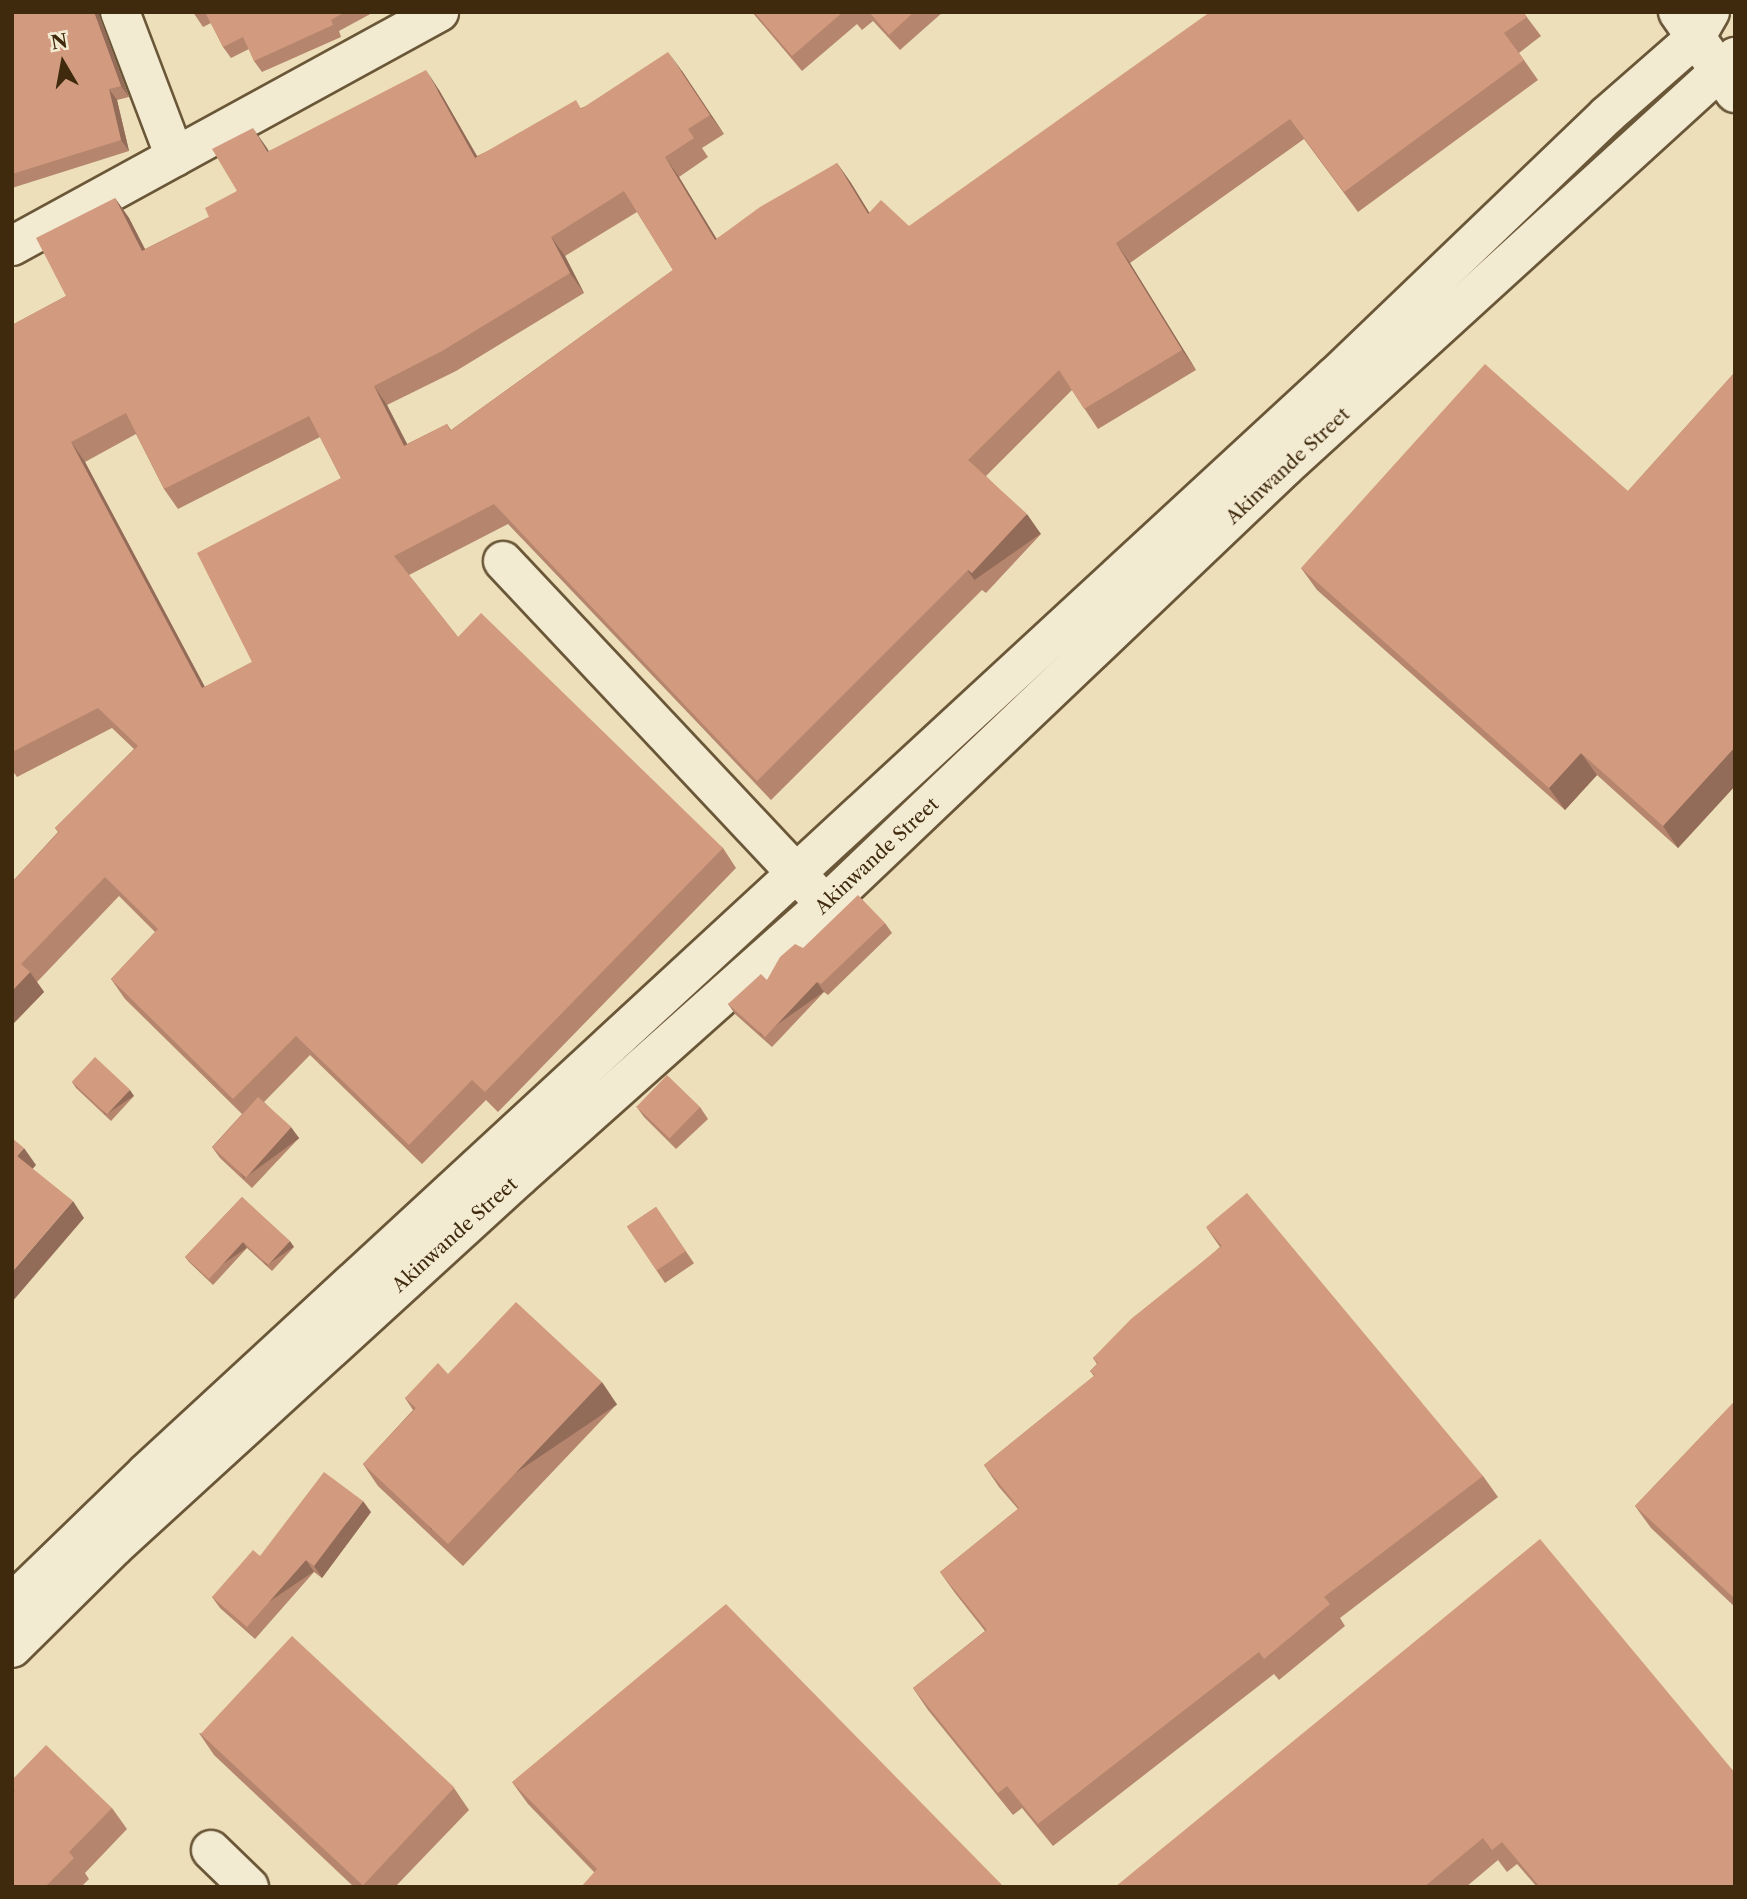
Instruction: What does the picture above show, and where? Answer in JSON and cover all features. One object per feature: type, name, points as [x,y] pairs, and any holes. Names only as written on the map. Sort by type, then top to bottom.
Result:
[{"type":"street","points":[[120,12],[175,157]]},
{"type":"street","points":[[12,246],[439,12]]},
{"type":"street","points":[[1695,21],[1729,74]]},
{"type":"street","name":"Akinwande Street","points":[[12,1603],[146,1473],[794,874],[1695,21]]},
{"type":"street","name":"Akinwande Street","points":[[12,1648],[114,1547],[488,1204],[827,903],[1285,467],[1729,74]]},
{"type":"street","points":[[503,561],[794,874],[827,903]]},
{"type":"street","points":[[211,1850],[249,1887]]},
{"type":"building","points":[[12,12],[94,12],[121,86],[109,89],[121,140],[12,174]]},
{"type":"building","points":[[205,12],[345,12],[331,20],[333,25],[254,61],[243,37],[223,47]]},
{"type":"building","points":[[754,12],[843,12],[792,56]]},
{"type":"building","points":[[869,12],[914,12],[889,35]]},
{"type":"building","points":[[1210,12],[1523,12],[1527,17],[1504,33],[1524,60],[1344,192],[1290,119],[1116,243],[1182,350],[1084,409],[1059,370],[968,460],[1027,514],[972,573],[968,570],[757,781],[494,504],[394,556],[458,637],[481,613],[723,848],[485,1092],[472,1080],[409,1145],[296,1036],[233,1099],[111,979],[158,929],[105,877],[21,964],[30,972],[12,991],[12,882],[59,832],[55,828],[138,746],[98,708],[12,752],[12,325],[66,296],[36,238],[115,198],[142,251],[209,217],[205,208],[237,191],[212,149],[253,128],[267,152],[426,70],[475,158],[576,100],[581,109],[668,52],[710,115],[688,129],[694,138],[665,157],[715,240],[760,207],[837,163],[868,214],[881,200],[909,226]],"holes":[[[624,191],[673,270],[450,431],[447,424],[404,446],[374,386],[442,351],[570,273],[551,237]],[[126,413],[164,489],[309,416],[341,478],[197,553],[252,662],[202,688],[71,442]]]},
{"type":"building","points":[[1485,364],[1628,491],[1735,372],[1735,747],[1663,826],[1581,753],[1549,788],[1301,568]]},
{"type":"building","points":[[858,895],[885,923],[821,984],[817,982],[765,1037],[728,1004],[761,974],[767,980],[780,957],[795,944],[803,948]]},
{"type":"building","points":[[95,1057],[130,1090],[107,1115],[72,1082]]},
{"type":"building","points":[[667,1075],[700,1107],[670,1139],[636,1107]]},
{"type":"building","points":[[258,1097],[291,1127],[246,1178],[212,1148]]},
{"type":"building","points":[[12,1138],[24,1148],[17,1156],[73,1201],[12,1272]]},
{"type":"building","points":[[1247,1193],[1483,1476],[1324,1597],[1330,1604],[1264,1659],[1259,1652],[1038,1824],[1007,1786],[998,1793],[913,1688],[987,1630],[940,1572],[1019,1508],[984,1465],[1095,1375],[1090,1371],[1098,1363],[1093,1358],[1131,1319],[1222,1246],[1206,1227]]},
{"type":"building","points":[[242,1197],[290,1241],[268,1265],[243,1242],[209,1279],[185,1257]]},
{"type":"building","points":[[656,1207],[686,1251],[657,1271],[627,1227]]},
{"type":"building","points":[[516,1302],[602,1382],[448,1544],[363,1464],[416,1408],[405,1398],[438,1363],[448,1374]]},
{"type":"building","points":[[1735,1401],[1735,1599],[1635,1506]]},
{"type":"building","points":[[324,1472],[363,1501],[314,1566],[306,1560],[247,1627],[212,1597],[253,1550],[260,1556]]},
{"type":"building","points":[[1540,1539],[1735,1773],[1735,1887],[1540,1887],[1502,1842],[1492,1850],[1483,1838],[1424,1887],[1115,1887]]},
{"type":"building","points":[[726,1604],[1004,1887],[581,1887],[597,1869],[512,1782]]},
{"type":"building","points":[[292,1636],[454,1787],[363,1885],[201,1734]]},
{"type":"building","points":[[46,1745],[112,1808],[69,1852],[74,1858],[45,1887],[12,1887],[12,1794],[15,1791],[12,1789],[12,1780]]}]
